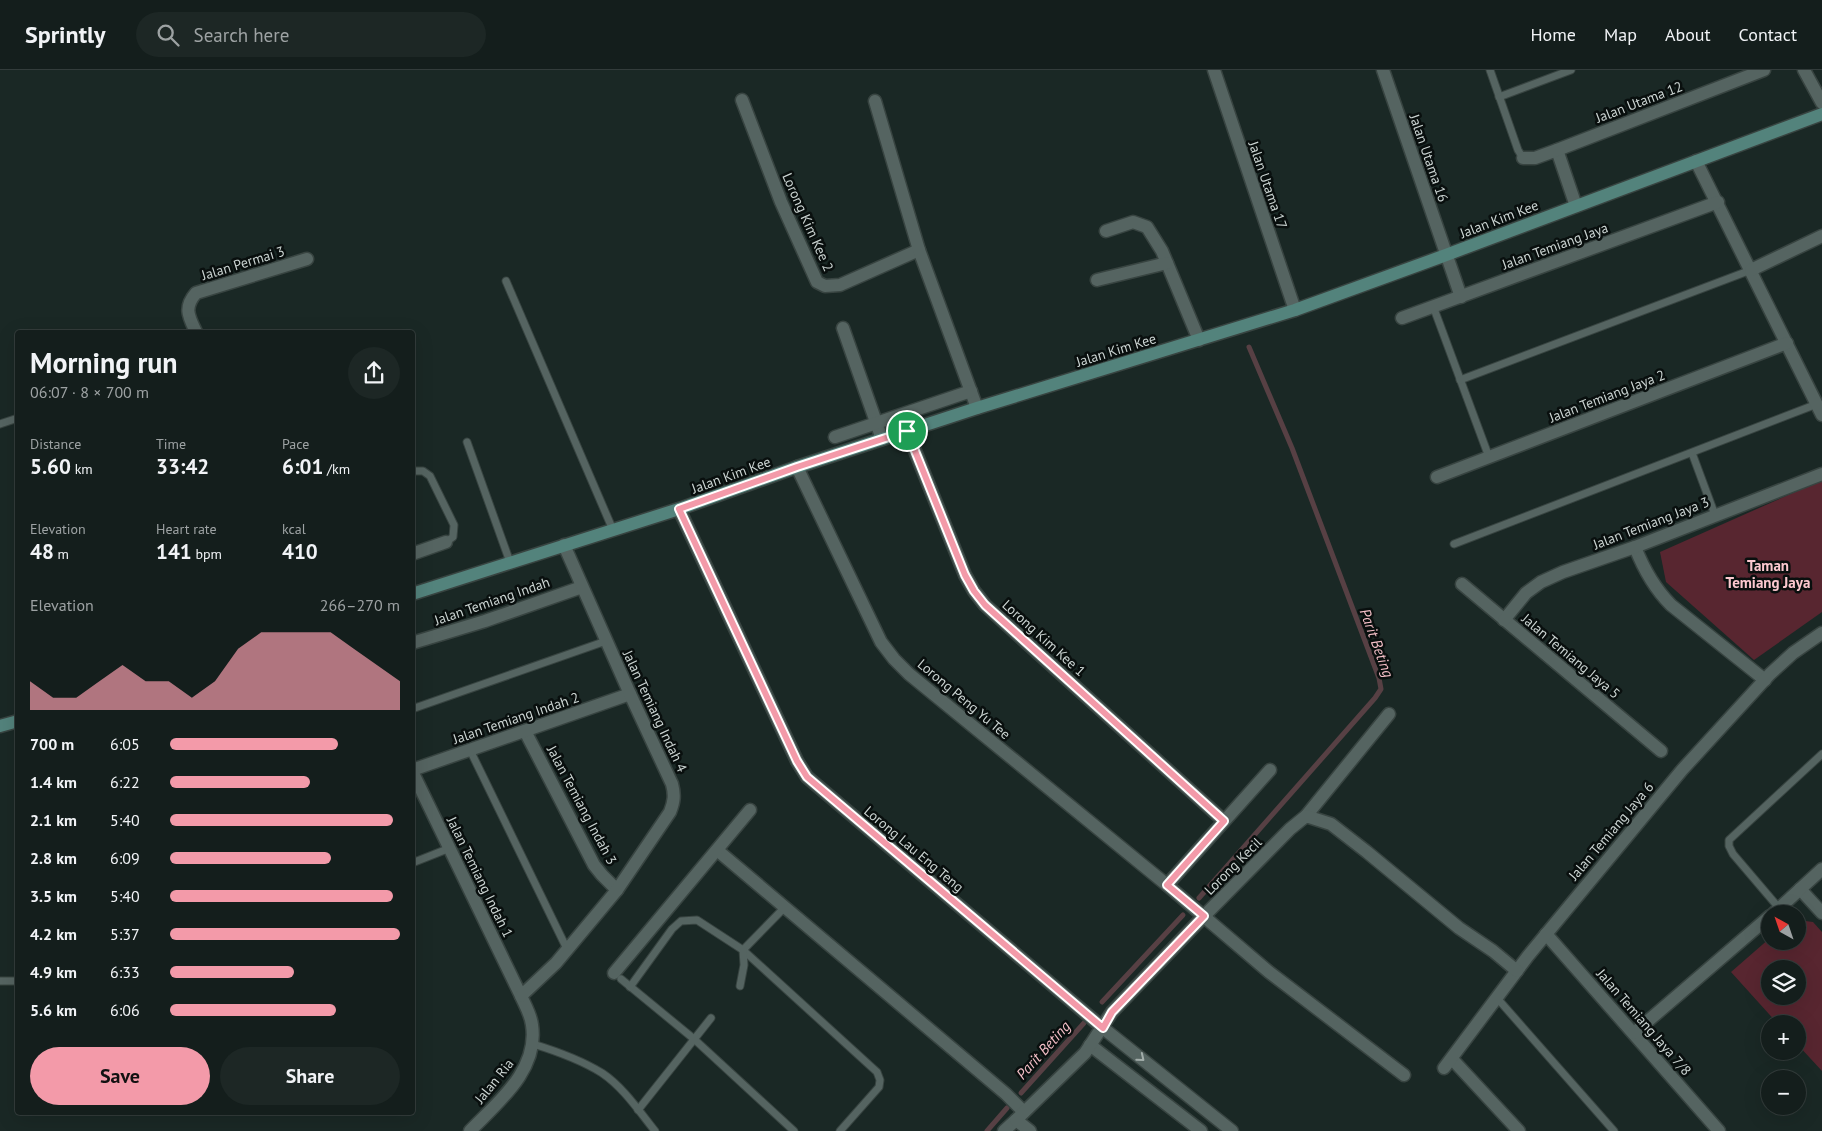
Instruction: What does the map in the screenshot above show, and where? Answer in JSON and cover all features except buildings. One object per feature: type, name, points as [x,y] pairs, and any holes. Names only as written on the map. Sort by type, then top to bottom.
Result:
[{"type":"street","name":"Jalan Utama 17","points":[[1214,70],[1295,310]]},
{"type":"street","name":"Jalan Utama 16","points":[[1383,70],[1461,297]]},
{"type":"street","name":"Jalan Utama 12","points":[[1523,158],[1535,158],[1557,150],[1764,70]]},
{"type":"street","points":[[1804,70],[1822,103]]},
{"type":"street","name":"Lorong Kim Kee 2","points":[[742,100],[781,202],[817,282],[825,286],[840,285],[919,250]]},
{"type":"street","points":[[875,101],[919,250],[977,408]]},
{"type":"street","name":"Jalan Kim Kee","points":[[415,593],[679,509],[797,467],[977,408],[1295,310],[1822,114]]},
{"type":"street","points":[[1557,150],[1576,206]]},
{"type":"street","points":[[1696,161],[1718,202],[1819,410]]},
{"type":"street","name":"Jalan Temiang Jaya","points":[[1402,318],[1718,202]]},
{"type":"street","points":[[1106,231],[1133,222],[1147,227],[1162,251],[1199,340]]},
{"type":"street","points":[[1751,270],[1822,236]]},
{"type":"street","name":"Jalan Permai 3","points":[[195,330],[187,312],[191,299],[196,293],[307,259]]},
{"type":"street","points":[[1097,280],[1167,263]]},
{"type":"street","points":[[843,328],[882,440]]},
{"type":"street","name":"Jalan Temiang Jaya 2","points":[[1437,477],[1787,342]]},
{"type":"street","points":[[834,437],[971,391]]},
{"type":"street","name":"Lorong Kim Kee 1","points":[[907,431],[965,575],[985,605],[1224,821]]},
{"type":"street","name":"Lorong Peng Yu Tee","points":[[797,467],[881,642],[894,659],[1269,972],[1404,1075]]},
{"type":"street","name":"Jalan Temiang Jaya 3","points":[[1504,620],[1526,593],[1541,582],[1822,474]]},
{"type":"street","name":"Lorong Lau Eng Teng","points":[[679,509],[797,761],[807,777],[1098,1024],[1232,1131]]},
{"type":"street","points":[[415,553],[446,542]]},
{"type":"street","name":"Jalan Temiang Indah 4","points":[[521,996],[556,963],[617,890],[670,812],[675,794],[655,744],[630,694],[564,545]]},
{"type":"street","points":[[1635,547],[1649,579],[1658,592],[1671,605],[1765,680]]},
{"type":"street","name":"Jalan Temiang Jaya 5","points":[[1462,584],[1661,751]]},
{"type":"street","name":"Jalan Temiang Indah","points":[[415,642],[485,621],[582,587]]},
{"type":"street","name":"Jalan Temiang Jaya 6","points":[[1519,1131],[1448,1063],[1546,934],[1682,770],[1765,680],[1793,653],[1822,633]]},
{"type":"street","name":"Jalan Temiang Indah 2","points":[[415,769],[630,694]]},
{"type":"street","name":"Lorong Kecil","points":[[1004,1131],[1015,1107],[1085,1053],[1098,1024],[1112,1012],[1290,829],[1306,816],[1389,714]]},
{"type":"street","points":[[0,726],[15,722]]},
{"type":"street","name":"Jalan Temiang Indah 3","points":[[525,731],[594,865],[617,890]]},
{"type":"street","points":[[1167,885],[1270,770]]},
{"type":"street","name":"Jalan Temiang Indah 1","points":[[416,786],[450,848],[521,996],[532,1023],[533,1044]]},
{"type":"street","points":[[617,976],[750,810]]},
{"type":"street","points":[[1306,816],[1331,824],[1459,928],[1493,951],[1517,971]]},
{"type":"street","points":[[717,850],[1015,1107],[1030,1131]]},
{"type":"street","points":[[1783,905],[1822,869]]},
{"type":"street","points":[[1800,889],[1822,913]]},
{"type":"street","points":[[1634,1033],[1761,924]]},
{"type":"street","name":"Jalan Temiang Jaya 7/8","points":[[1546,934],[1719,1131]]},
{"type":"street","name":"Jalan Ria","points":[[470,1131],[510,1088],[526,1066],[533,1044]]},
{"type":"street","points":[[1090,1045],[1202,1131]]},
{"type":"lane","points":[[1490,70],[1518,150],[1523,158]]},
{"type":"lane","points":[[1499,97],[1571,70]]},
{"type":"lane","points":[[1460,380],[1751,270]]},
{"type":"lane","points":[[506,281],[613,530]]},
{"type":"lane","points":[[1433,306],[1489,457]]},
{"type":"lane","points":[[1454,544],[1692,453],[1819,410]]},
{"type":"lane","points":[[0,424],[15,419]]},
{"type":"lane","points":[[466,442],[510,562]]},
{"type":"lane","points":[[1692,453],[1715,516]]},
{"type":"lane","points":[[415,471],[423,471],[430,476],[454,525],[454,536],[446,542]]},
{"type":"lane","points":[[415,708],[606,641]]},
{"type":"lane","points":[[470,750],[567,949]]},
{"type":"lane","points":[[1768,905],[1733,854],[1729,846],[1730,840],[1822,754]]},
{"type":"lane","points":[[415,862],[450,848]]},
{"type":"lane","points":[[740,986],[744,965],[743,950],[785,907]]},
{"type":"lane","points":[[630,986],[672,929],[681,921],[697,920],[743,950],[877,1072],[880,1087],[840,1131]]},
{"type":"lane","points":[[617,976],[694,1039],[794,1131]]},
{"type":"lane","points":[[0,981],[15,981]]},
{"type":"lane","points":[[1497,998],[1614,1131]]},
{"type":"lane","points":[[638,1110],[711,1018]]},
{"type":"lane","points":[[533,1044],[550,1049],[603,1074],[627,1096],[655,1131]]},
{"type":"shaded area","points":[[1822,480],[1822,612],[1754,660],[1666,582],[1660,552]]},
{"type":"shaded area","points":[[1806,921],[1813,922],[1822,932],[1822,1071],[1806,1054],[1806,1015],[1770,1015],[1731,972],[1761,946],[1761,950],[1806,950]]},
{"type":"waterway","name":"Parit Beting","points":[[1199,898],[1381,689],[1379,678],[1292,448],[1249,347]]},
{"type":"waterway","name":"Parit Beting","points":[[1102,1002],[1183,915]]},
{"type":"waterway","name":"Parit Beting","points":[[1021,1093],[1084,1023]]},
{"type":"waterway","name":"Parit Beting","points":[[987,1131],[1007,1108]]},
{"type":"district","name":"Taman Temiang Jaya","points":[[1768,574]]},
{"type":"route","points":[[907,431],[965,575],[985,605],[1224,821],[1167,885],[1204,916],[1112,1012],[1103,1028],[807,777],[797,761],[679,509],[797,467],[907,431]]}]
